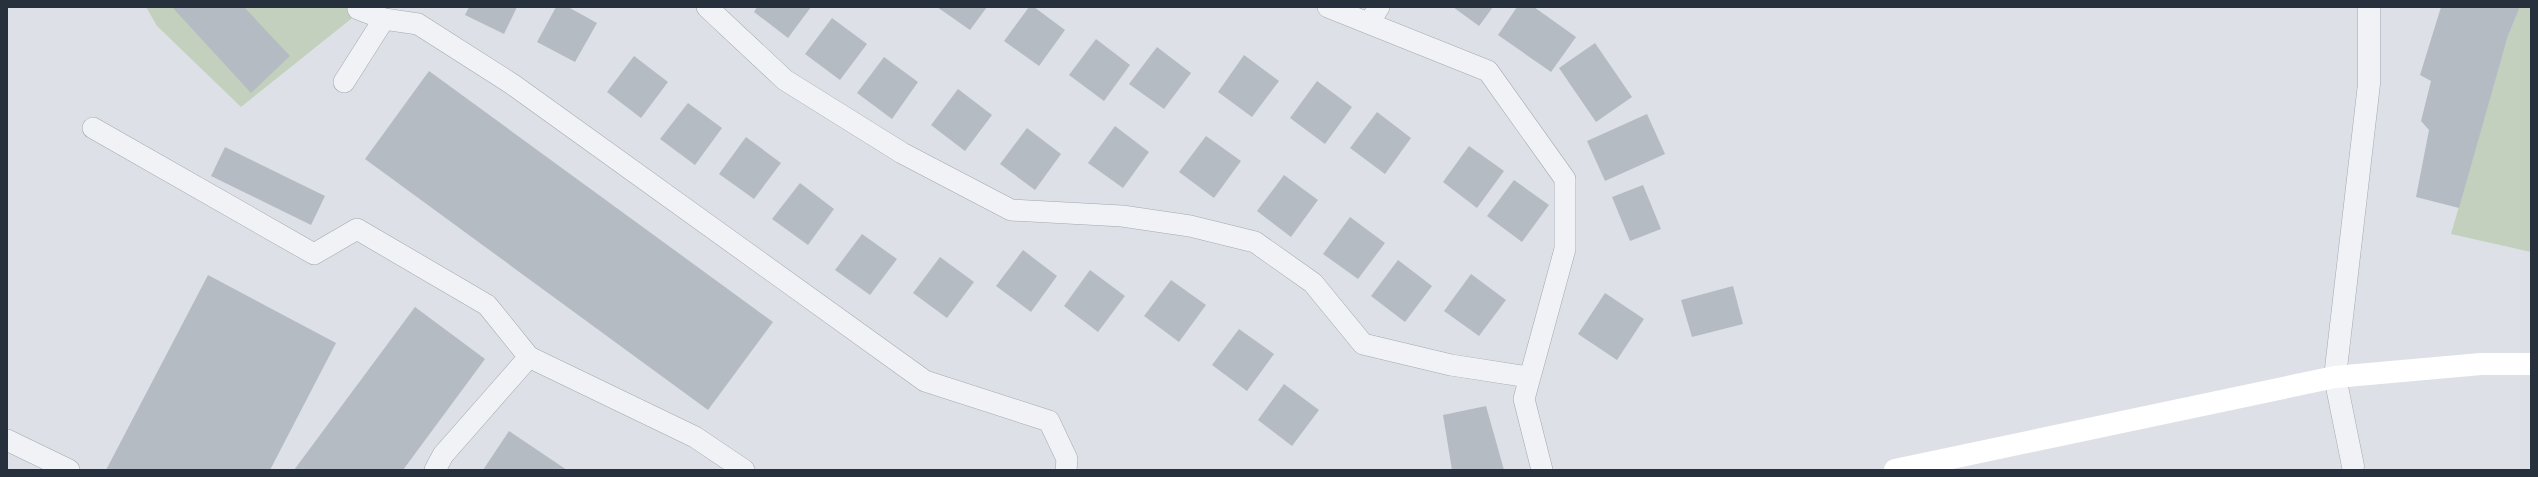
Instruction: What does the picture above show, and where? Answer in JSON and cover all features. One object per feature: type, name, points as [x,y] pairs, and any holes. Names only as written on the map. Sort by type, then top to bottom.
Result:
[{"type":"street","points":[[2353,466],[2335,377],[2369,84],[2369,7]]},
{"type":"street","points":[[1894,470],[2335,377],[2481,364],[2531,364]]},
{"type":"lane","points":[[707,7],[785,80],[902,153],[1011,210],[1122,216],[1190,226],[1255,242],[1313,283],[1363,344],[1451,365],[1529,377]]},
{"type":"lane","points":[[1328,7],[1374,15],[1488,71],[1565,179],[1565,248],[1524,399],[1542,470]]},
{"type":"lane","points":[[358,9],[384,19],[418,24],[512,84],[924,381],[1049,421],[1067,459],[1066,470]]},
{"type":"lane","points":[[344,82],[384,19]]},
{"type":"lane","points":[[94,128],[314,254],[357,229],[487,305],[530,357],[695,437],[744,470]]},
{"type":"lane","points":[[435,470],[443,455],[530,357]]},
{"type":"lane","points":[[7,440],[69,470]]},
{"type":"green space","points":[[146,7],[359,7],[351,19],[241,107],[157,26]]},
{"type":"green space","points":[[2520,7],[2531,7],[2531,252],[2451,234],[2508,36]]},
{"type":"building","points":[[172,7],[244,7],[290,56],[251,93]]},
{"type":"building","points":[[469,7],[517,7],[504,34],[465,15]]},
{"type":"building","points":[[556,7],[568,7],[597,23],[575,62],[537,42]]},
{"type":"building","points":[[757,7],[811,7],[788,38],[754,12]]},
{"type":"building","points":[[937,7],[987,7],[970,30]]},
{"type":"building","points":[[1029,7],[1034,7],[1065,30],[1039,66],[1004,41]]},
{"type":"building","points":[[1453,7],[1493,7],[1479,26]]},
{"type":"building","points":[[1517,7],[1534,7],[1576,37],[1551,72],[1498,35]]},
{"type":"building","points":[[2441,7],[2520,7],[2508,36],[2459,208],[2416,197],[2429,130],[2421,121],[2431,81],[2420,75]]},
{"type":"building","points":[[832,18],[867,44],[840,80],[805,54]]},
{"type":"building","points":[[1096,39],[1130,65],[1104,101],[1069,75]]},
{"type":"building","points":[[1595,43],[1632,97],[1596,122],[1559,68]]},
{"type":"building","points":[[1157,47],[1191,73],[1164,109],[1129,84]]},
{"type":"building","points":[[1244,55],[1279,81],[1252,117],[1218,92]]},
{"type":"building","points":[[634,56],[668,82],[641,118],[607,92]]},
{"type":"building","points":[[884,57],[918,82],[892,119],[857,93]]},
{"type":"building","points":[[429,71],[773,322],[708,410],[365,159]]},
{"type":"building","points":[[1317,81],[1352,107],[1325,144],[1290,118]]},
{"type":"building","points":[[958,89],[992,115],[965,151],[931,125]]},
{"type":"building","points":[[688,103],[722,128],[695,165],[660,139]]},
{"type":"building","points":[[1377,112],[1411,138],[1385,174],[1350,148]]},
{"type":"building","points":[[1647,114],[1665,154],[1605,181],[1587,141]]},
{"type":"building","points":[[1115,126],[1149,152],[1123,188],[1088,163]]},
{"type":"building","points":[[1027,128],[1061,154],[1035,190],[1000,164]]},
{"type":"building","points":[[1206,136],[1241,161],[1214,198],[1179,172]]},
{"type":"building","points":[[746,137],[781,163],[754,199],[719,174]]},
{"type":"building","points":[[1469,146],[1504,171],[1477,208],[1443,182]]},
{"type":"building","points":[[225,147],[325,196],[311,225],[211,176]]},
{"type":"building","points":[[1284,175],[1318,200],[1291,237],[1257,211]]},
{"type":"building","points":[[1514,180],[1549,205],[1522,242],[1487,216]]},
{"type":"building","points":[[800,183],[834,209],[808,245],[772,219]]},
{"type":"building","points":[[1643,185],[1661,229],[1630,241],[1612,197]]},
{"type":"building","points":[[1350,217],[1385,243],[1358,279],[1323,254]]},
{"type":"building","points":[[862,234],[897,259],[870,295],[835,270]]},
{"type":"building","points":[[1023,250],[1057,276],[1031,312],[996,286]]},
{"type":"building","points":[[940,257],[974,282],[947,318],[913,293]]},
{"type":"building","points":[[1398,260],[1432,286],[1405,322],[1371,296]]},
{"type":"building","points":[[1090,270],[1125,296],[1098,332],[1064,306]]},
{"type":"building","points":[[1471,274],[1506,300],[1479,336],[1444,311]]},
{"type":"building","points":[[208,275],[336,343],[270,470],[106,470]]},
{"type":"building","points":[[1171,280],[1206,305],[1179,342],[1144,316]]},
{"type":"building","points":[[1733,286],[1743,324],[1692,337],[1681,300]]},
{"type":"building","points":[[1605,293],[1644,319],[1617,360],[1578,334]]},
{"type":"building","points":[[415,307],[485,359],[403,470],[294,470]]},
{"type":"building","points":[[1239,329],[1274,354],[1247,391],[1212,365]]},
{"type":"building","points":[[1284,384],[1319,410],[1292,446],[1258,420]]},
{"type":"building","points":[[1486,406],[1504,470],[1452,470],[1443,415]]},
{"type":"building","points":[[509,431],[567,470],[483,470]]}]
